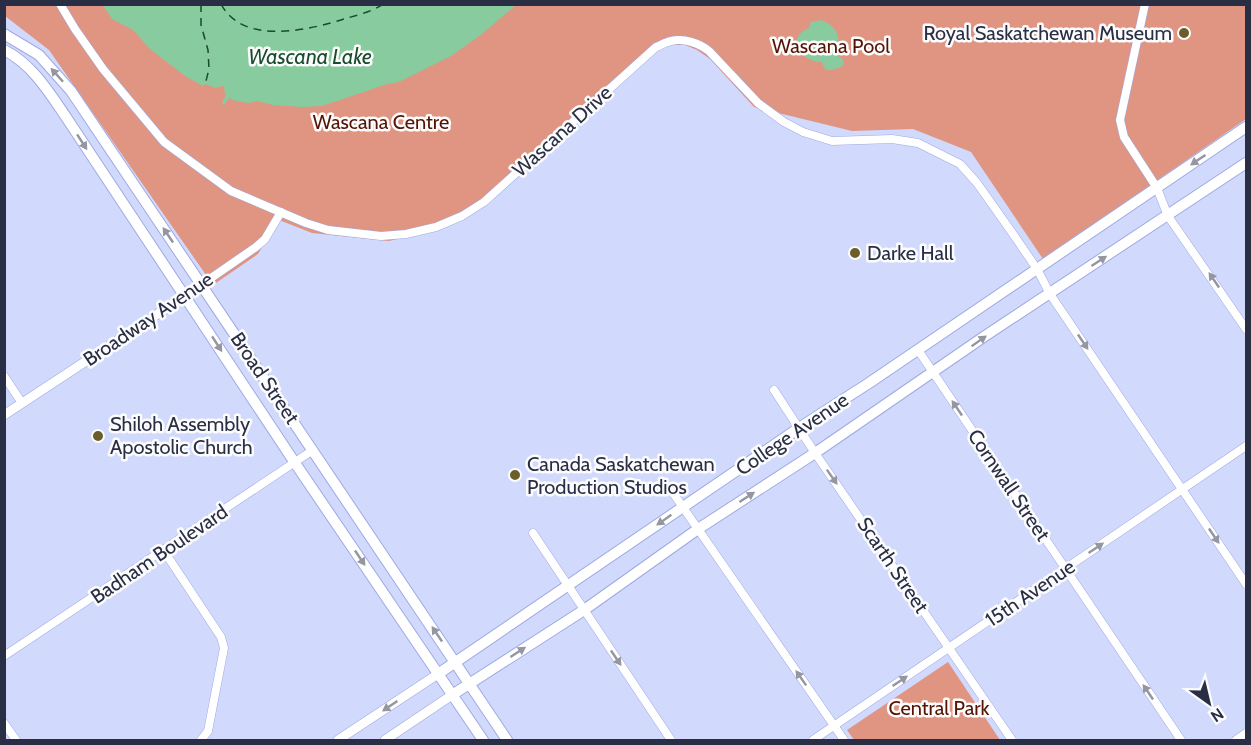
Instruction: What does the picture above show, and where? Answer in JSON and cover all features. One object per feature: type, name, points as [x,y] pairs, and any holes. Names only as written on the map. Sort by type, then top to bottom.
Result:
[{"type":"main road","name":"Broad Street","points":[[4,34],[39,55],[71,91],[507,741]]},
{"type":"main road","name":"Broad Street","points":[[4,50],[17,57],[40,81],[66,117],[295,463],[483,741]]},
{"type":"main road","name":"College Avenue","points":[[438,674],[1246,127]]},
{"type":"main road","name":"College Avenue","points":[[452,695],[584,610],[698,529],[816,453],[1246,163]]},
{"type":"street","name":"Wascana Drive","points":[[60,4],[103,69],[164,142],[231,190],[306,223],[328,230],[381,236],[406,234],[436,227],[462,216],[484,202],[656,47],[671,41],[684,40],[703,46],[758,103],[784,122],[804,132],[831,141],[892,139],[918,143],[960,164],[977,183],[1037,269],[1050,294],[1246,584]]},
{"type":"street","points":[[1145,4],[1120,120],[1124,137],[1157,188],[1168,216],[1246,329]]},
{"type":"street","name":"Broadway Avenue","points":[[4,416],[256,247],[265,239],[280,212]]},
{"type":"street","name":"Cornwall Street","points":[[918,350],[1180,741]]},
{"type":"street","points":[[4,376],[22,403]]},
{"type":"street","name":"Scarth Street","points":[[774,390],[1012,741]]},
{"type":"street","name":"15th Avenue","points":[[813,741],[1246,446]]},
{"type":"street","name":"Badham Boulevard","points":[[4,656],[313,450]]},
{"type":"street","points":[[671,490],[844,741]]},
{"type":"street","points":[[532,533],[671,741]]},
{"type":"street","points":[[164,551],[221,637],[224,648],[208,731],[201,741]]},
{"type":"street","name":"College Avenue","points":[[338,741],[438,674]]},
{"type":"street","name":"College Avenue","points":[[385,741],[452,695]]},
{"type":"street","points":[[4,723],[16,741]]},
{"type":"street","points":[[1236,741],[1246,733]]},
{"type":"green space","name":"Wascana Centre","points":[[4,5],[1246,5],[1246,119],[1043,259],[971,152],[913,129],[852,131],[754,107],[710,59],[685,45],[672,45],[657,50],[486,204],[437,229],[389,241],[312,233],[279,220],[258,254],[213,285],[49,50],[5,16]]},
{"type":"green space","name":"Central Park","points":[[948,662],[1000,740],[854,740],[847,730]]},
{"type":"water","name":"Wascana Lake","points":[[103,5],[516,5],[482,34],[451,56],[399,82],[322,106],[303,107],[273,105],[257,101],[249,103],[229,98],[224,105],[222,103],[226,95],[225,87],[216,88],[205,84],[203,86],[185,76],[150,49],[133,30],[112,19]]},
{"type":"water","points":[[821,20],[835,29],[837,33],[838,43],[835,54],[844,61],[840,68],[827,70],[822,62],[807,58],[798,49],[798,38],[802,32],[809,28],[811,22]]},
{"type":"ferry route","points":[[201,4],[201,25],[208,50],[209,69],[205,85]]},
{"type":"ferry route","points":[[221,4],[231,17],[245,26],[278,31],[330,23],[369,11],[383,4]]},
{"type":"place","name":"Royal Saskatchewan Museum","points":[[1184,33]]},
{"type":"place","name":"Darke Hall","points":[[855,253]]},
{"type":"place","name":"Shiloh Assembly Apostolic Church","points":[[98,436]]},
{"type":"place","name":"Canada Saskatchewan Production Studios","points":[[515,475]]},
{"type":"park label","name":"Wascana Pool","points":[[831,46]]}]
